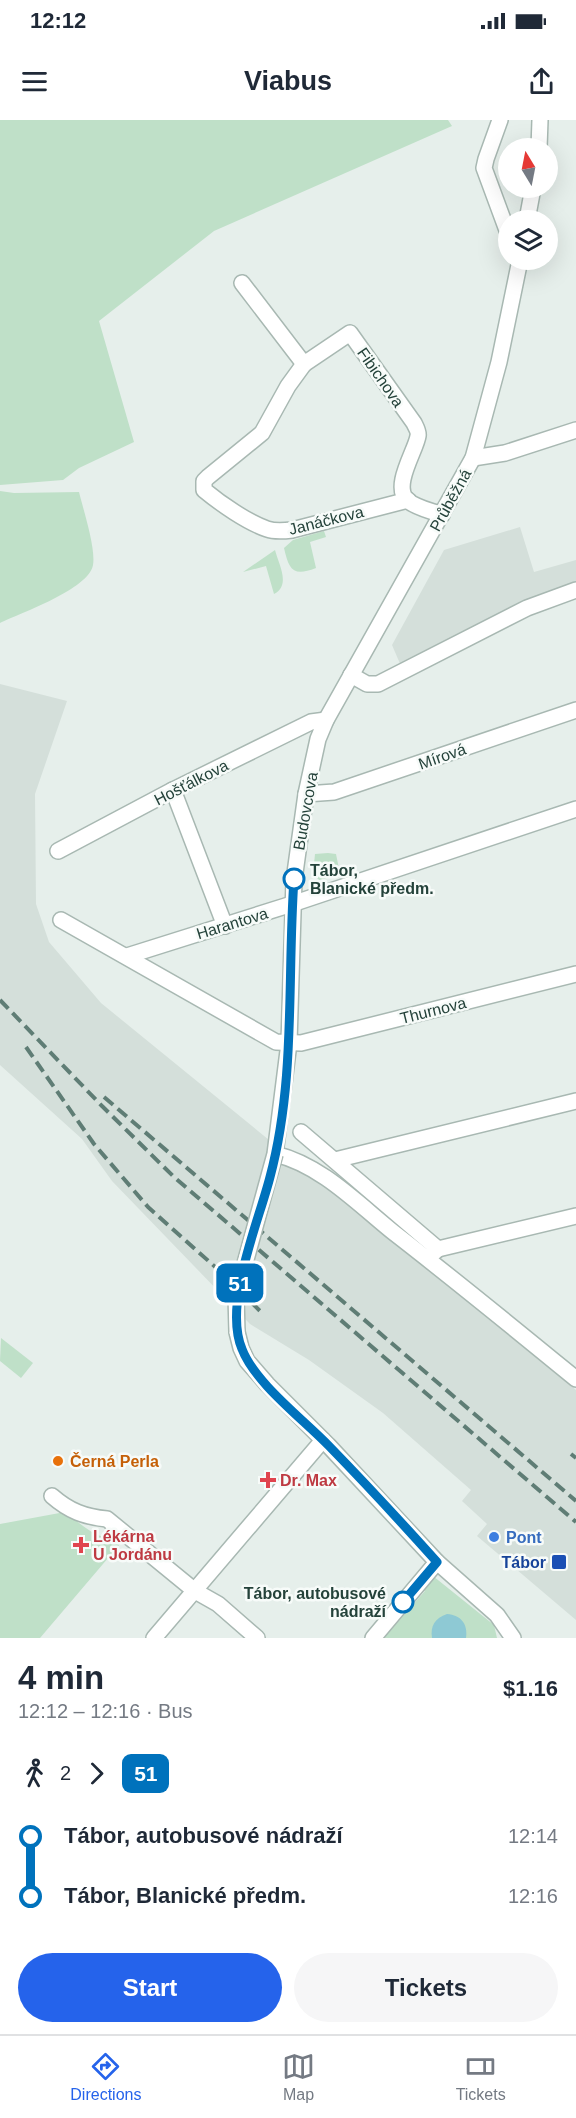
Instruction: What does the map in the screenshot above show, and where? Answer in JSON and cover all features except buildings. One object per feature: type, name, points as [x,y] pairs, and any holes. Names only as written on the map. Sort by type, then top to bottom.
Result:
[{"type":"street","points":[[500,120],[484,168],[500,210]]},
{"type":"street","points":[[539,138],[540,120]]},
{"type":"street","name":"Průběžná","points":[[326,720],[473,458],[501,350],[518,270]]},
{"type":"street","points":[[242,283],[304,364]]},
{"type":"street","name":"Fibichova","points":[[304,364],[350,333],[417,430],[418,438],[405,469],[404,493],[408,500]]},
{"type":"street","name":"Janáčkova","points":[[304,364],[288,386],[262,433],[208,477],[204,482],[204,490],[238,514],[267,529],[279,531],[292,530],[408,500]]},
{"type":"street","points":[[473,458],[505,453],[576,430]]},
{"type":"street","points":[[408,500],[442,515]]},
{"type":"street","points":[[351,675],[367,684],[378,684],[527,608],[576,590]]},
{"type":"street","name":"Mírová","points":[[306,794],[334,792],[576,710]]},
{"type":"street","name":"Hošťálkova","points":[[58,851],[173,790],[311,722],[326,720]]},
{"type":"street","name":"Budovcova","points":[[326,720],[318,739],[306,794],[296,860],[292,904],[289,1043],[275,1154],[236,1296],[237,1332],[241,1348],[248,1361],[267,1384],[323,1440],[437,1562],[497,1615],[513,1638]]},
{"type":"street","points":[[173,790],[225,926]]},
{"type":"street","name":"Harantova","points":[[127,956],[225,926],[576,809]]},
{"type":"street","points":[[61,920],[276,1042],[289,1043]]},
{"type":"street","name":"Thurnova","points":[[289,1043],[301,1043],[576,974]]},
{"type":"street","points":[[335,1160],[576,1101]]},
{"type":"street","points":[[301,1132],[335,1160],[433,1253],[576,1378]]},
{"type":"street","points":[[275,1154],[285,1156],[313,1169],[433,1253],[576,1216]]},
{"type":"street","points":[[154,1638],[323,1440]]},
{"type":"street","points":[[52,1496],[76,1513],[107,1520],[195,1591],[218,1604],[257,1638]]},
{"type":"street","points":[[373,1638],[437,1562]]},
{"type":"shaded area","points":[[520,527],[534,572],[576,560],[576,589],[401,666],[392,645],[444,550]]},
{"type":"shaded area","points":[[0,684],[67,701],[35,794],[36,904],[49,942],[101,1003],[576,1390],[576,1620],[477,1536],[487,1524],[462,1501],[471,1490],[383,1413],[309,1360],[250,1324],[112,1181],[82,1139],[0,1065]]},
{"type":"green space","points":[[0,120],[448,120],[452,126],[214,231],[99,321],[134,442],[79,468],[63,480],[0,485]]},
{"type":"green space","points":[[0,491],[14,493],[79,492],[91,539],[93,565],[89,574],[80,583],[53,599],[0,623]]},
{"type":"green space","points":[[324,531],[326,537],[310,542],[316,568],[302,572],[293,570],[284,548],[293,540]]},
{"type":"green space","points":[[275,550],[283,580],[279,590],[274,594],[266,566],[243,572]]},
{"type":"green space","points":[[315,854],[336,854],[340,874],[319,880],[313,874]]},
{"type":"green space","points":[[1,1338],[33,1363],[21,1378],[0,1361]]},
{"type":"green space","points":[[65,1512],[94,1533],[113,1538],[120,1544],[40,1638],[0,1638],[0,1524]]},
{"type":"green space","points":[[433,1576],[494,1625],[497,1638],[384,1638],[425,1591],[421,1587]]},
{"type":"water","points":[[447,1614],[460,1618],[466,1628],[466,1638],[432,1638],[434,1623]]},
{"type":"railway","points":[[0,1000],[174,1177],[576,1522]]},
{"type":"railway","points":[[26,1047],[94,1144],[148,1207],[222,1273],[264,1315]]},
{"type":"railway","points":[[104,1097],[576,1501]]},
{"type":"railway","points":[[571,1454],[576,1458]]},
{"type":"bus line","name":"51","points":[[294,879],[290,1028],[282,1109],[270,1176],[236,1296],[237,1332],[241,1348],[248,1361],[267,1384],[328,1445],[437,1562],[403,1602]]},
{"type":"place","name":"Tábor, Blanické předm.","points":[[294,879]]},
{"type":"place","name":"Černá Perla","points":[[58,1461]]},
{"type":"place","name":"Dr. Max","points":[[268,1480]]},
{"type":"place","name":"Pont","points":[[494,1537]]},
{"type":"place","name":"Lékárna U Jordánu","points":[[81,1545]]},
{"type":"place","name":"Tábor","points":[[559,1562]]},
{"type":"place","name":"Tábor, autobusové nádraží","points":[[403,1602]]}]
